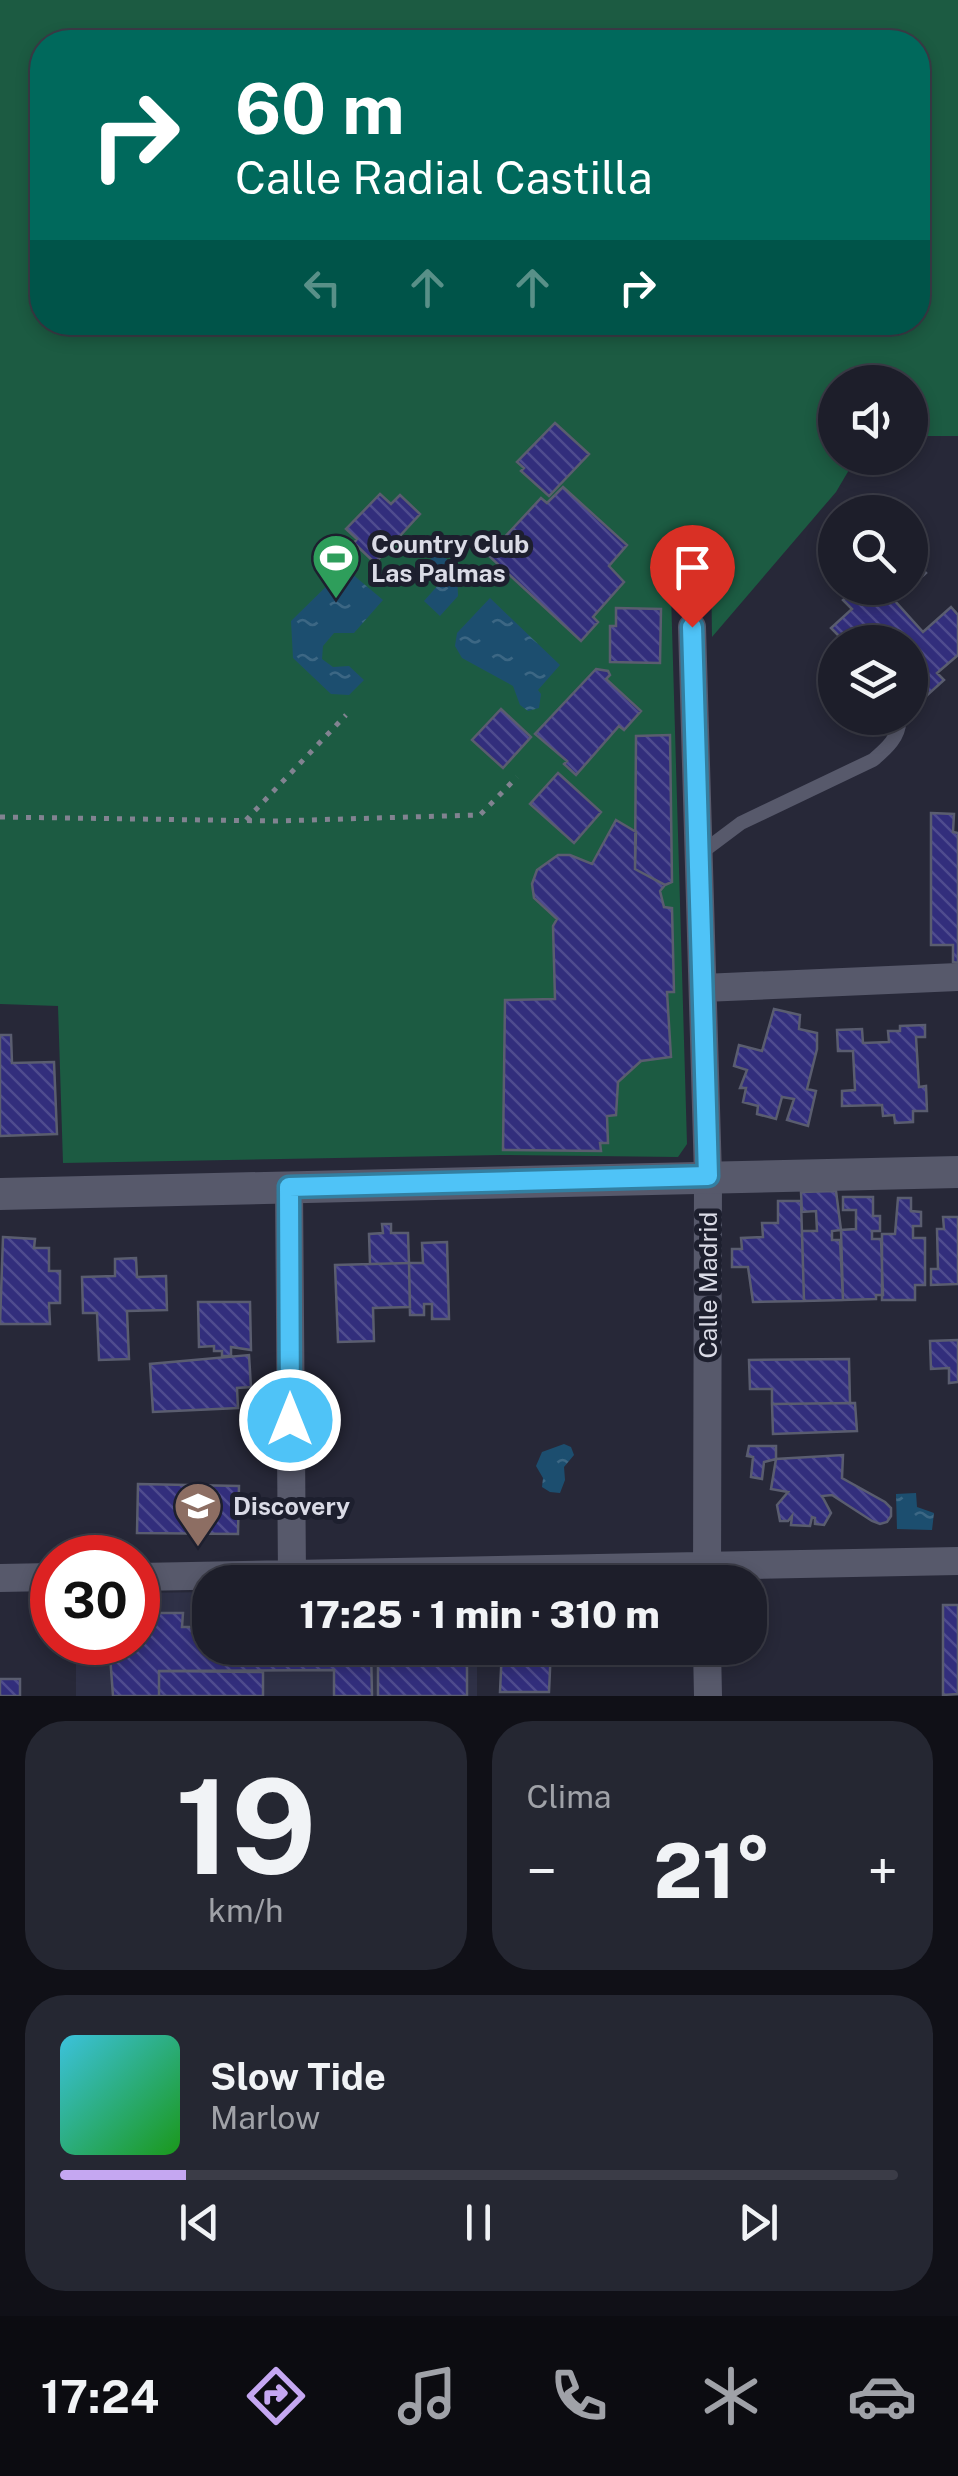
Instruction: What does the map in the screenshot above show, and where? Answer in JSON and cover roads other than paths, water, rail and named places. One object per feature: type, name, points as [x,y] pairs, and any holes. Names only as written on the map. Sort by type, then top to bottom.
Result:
[{"type":"street","name":"Calle Madrid","points":[[692,627],[708,1176],[707,1565]]},
{"type":"street","points":[[702,988],[958,978]]},
{"type":"street","points":[[0,1194],[958,1172]]},
{"type":"street","points":[[289,1187],[292,1565]]},
{"type":"street","points":[[767,1572],[958,1561]]},
{"type":"street","points":[[160,1577],[192,1577]]},
{"type":"street","points":[[0,1578],[30,1578]]},
{"type":"street","points":[[708,1665],[708,1696]]},
{"type":"lane","points":[[700,854],[741,823],[873,760],[895,735]]},
{"type":"water","points":[[438,551],[457,569],[458,596],[440,616],[424,601],[439,584],[424,566]]},
{"type":"water","points":[[345,568],[383,600],[354,633],[334,633],[323,646],[322,659],[333,667],[349,666],[364,680],[349,695],[331,694],[293,658],[291,621]]},
{"type":"water","points":[[490,598],[560,665],[538,690],[539,708],[528,711],[520,705],[513,686],[462,658],[455,646],[457,633]]},
{"type":"water","points":[[564,1444],[571,1447],[574,1455],[564,1467],[560,1493],[550,1492],[542,1487],[543,1478],[536,1466],[542,1452]]},
{"type":"water","points":[[916,1493],[917,1507],[934,1513],[932,1530],[897,1529],[896,1494]]},
{"type":"place","name":"Country Club Las Palmas","points":[[336,600]]},
{"type":"place","name":"Discovery","points":[[198,1548]]}]
